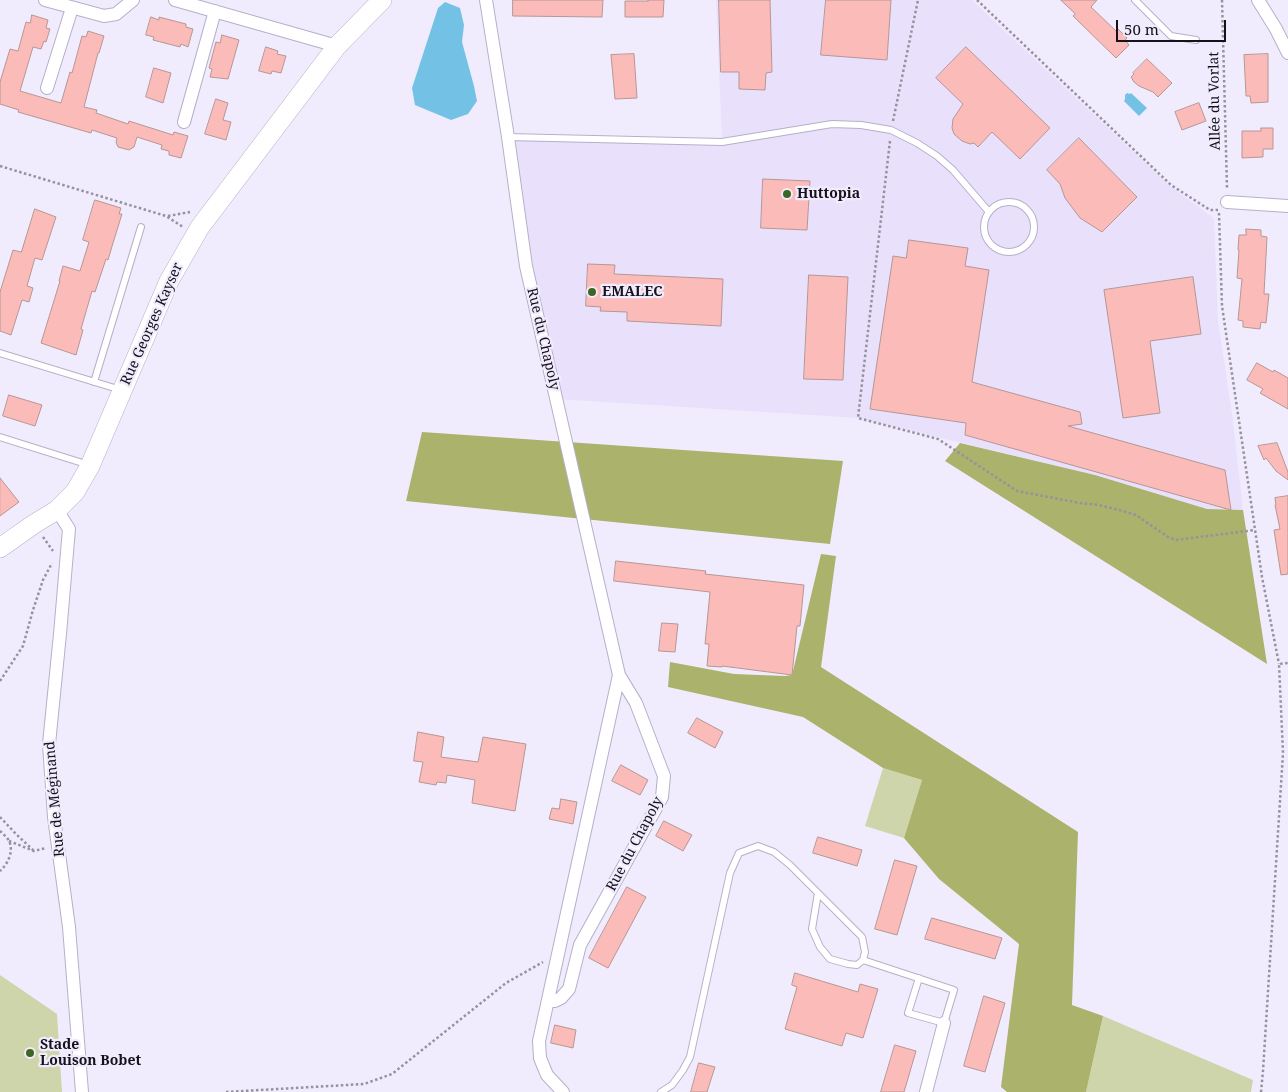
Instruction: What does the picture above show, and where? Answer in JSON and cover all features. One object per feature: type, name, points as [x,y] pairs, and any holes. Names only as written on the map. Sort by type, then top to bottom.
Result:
[{"type":"street","points":[[45,0],[104,16],[116,14],[132,0]]},
{"type":"street","points":[[175,0],[337,46]]},
{"type":"street","name":"Rue Georges Kayser","points":[[0,548],[57,510],[75,492],[90,466],[169,280],[200,227],[337,46],[382,0]]},
{"type":"street","name":"Rue du Chapoly","points":[[486,0],[526,266],[619,675],[636,703],[664,776],[662,797],[580,945],[568,989],[561,998],[555,1001],[548,1001]]},
{"type":"street","points":[[1258,0],[1288,53]]},
{"type":"street","points":[[47,88],[72,8]]},
{"type":"street","points":[[184,122],[215,11]]},
{"type":"street","points":[[1223,206],[1288,206]]},
{"type":"street","name":"Rue de Méginand","points":[[57,510],[69,530],[48,744],[69,927],[82,1092]]},
{"type":"street","name":"Rue du Chapoly","points":[[563,1092],[547,1075],[540,1058],[539,1041],[619,675]]},
{"type":"street","points":[[926,1092],[944,1023]]},
{"type":"lane","points":[[1135,0],[1170,36],[1196,40]]},
{"type":"lane","points":[[508,137],[722,142],[832,124],[860,125],[891,130],[937,156],[953,170],[989,212]]},
{"type":"lane","points":[[1012,202],[1020,204],[1032,216],[1034,233],[1030,241],[1017,251],[1002,251],[994,247],[989,242],[984,227],[985,219],[989,212],[995,206],[1003,203],[1012,202]]},
{"type":"lane","points":[[94,382],[141,227]]},
{"type":"lane","points":[[0,353],[122,391]]},
{"type":"lane","points":[[0,436],[90,466]]},
{"type":"lane","points":[[661,1092],[672,1085],[690,1056],[730,873],[739,853],[758,846],[774,852],[790,865],[818,893],[862,937],[863,960],[857,965],[830,959],[820,947],[812,929],[818,893]]},
{"type":"lane","points":[[863,960],[919,978],[954,990],[944,1023],[908,1013],[919,978]]},
{"type":"path","points":[[918,0],[891,130],[858,418],[938,439],[1017,491],[1099,505],[1136,515],[1168,537],[1176,540],[1255,530]]},
{"type":"path","points":[[976,0],[1171,185],[1210,210],[1223,206]]},
{"type":"path","name":"Allée du Vorlat","points":[[1222,0],[1222,306],[1262,577],[1279,664],[1283,753],[1261,1092]]},
{"type":"path","points":[[0,166],[166,216],[191,212]]},
{"type":"path","points":[[0,681],[22,646],[44,580],[56,555],[34,524]]},
{"type":"path","points":[[1279,664],[1288,663]]},
{"type":"path","points":[[0,817],[34,851]]},
{"type":"path","points":[[0,831],[10,842],[34,851],[58,844]]},
{"type":"path","points":[[0,871],[6,866],[10,854],[10,842]]},
{"type":"path","points":[[226,1092],[364,1084],[392,1074],[506,983],[558,954]]},
{"type":"shaded area","points":[[716,0],[972,0],[1170,186],[1214,218],[1218,320],[1233,420],[1243,510],[1207,509],[1095,475],[858,418],[556,399],[508,137],[722,142]]},
{"type":"green space","points":[[422,432],[843,461],[830,544],[406,501]]},
{"type":"green space","points":[[960,443],[1095,475],[1207,509],[1243,510],[1267,664],[945,461]]},
{"type":"green space","points":[[821,554],[836,556],[821,667],[1078,832],[1072,1005],[1103,1016],[1086,1092],[1007,1092],[1001,1087],[1019,944],[939,879],[904,838],[922,780],[883,768],[803,717],[668,687],[670,662],[734,674],[792,675]]},
{"type":"green space","points":[[883,768],[922,780],[904,838],[865,826]]},
{"type":"green space","name":"Stade Louison Bobet","points":[[0,975],[57,1014],[62,1092],[0,1092]]},
{"type":"green space","points":[[1103,1016],[1253,1080],[1251,1092],[1086,1092]]},
{"type":"water","points":[[445,2],[460,8],[464,25],[462,42],[477,101],[468,114],[451,120],[415,105],[412,88],[438,8]]},
{"type":"water","points":[[1127,93],[1131,93],[1147,108],[1139,116],[1124,101]]},
{"type":"building","points":[[513,0],[603,0],[602,17],[513,16]]},
{"type":"building","points":[[664,0],[663,17],[625,17],[625,1]]},
{"type":"building","points":[[719,0],[770,0],[772,72],[766,73],[765,90],[739,89],[739,72],[721,72]]},
{"type":"building","points":[[826,0],[891,0],[887,60],[821,55]]},
{"type":"building","points":[[1061,0],[1097,0],[1091,7],[1116,31],[1118,29],[1127,38],[1125,40],[1129,45],[1116,58],[1073,16],[1075,14]]},
{"type":"building","points":[[32,15],[48,20],[46,28],[50,29],[46,42],[44,41],[41,49],[33,47],[20,91],[61,103],[70,72],[72,73],[82,36],[86,37],[88,31],[104,36],[84,107],[97,110],[96,113],[128,124],[129,121],[173,135],[174,132],[188,136],[181,158],[169,155],[169,151],[161,149],[162,145],[137,137],[134,147],[129,150],[118,147],[117,138],[92,130],[91,133],[18,112],[19,110],[0,104],[0,82],[10,49],[18,51],[26,22],[30,23]]},
{"type":"building","points":[[151,17],[159,20],[159,17],[186,24],[186,27],[193,29],[188,47],[181,44],[180,47],[153,40],[154,37],[146,35]]},
{"type":"building","points":[[222,35],[239,40],[228,79],[210,77],[212,69],[209,68],[216,42],[220,43]]},
{"type":"building","points":[[266,47],[278,51],[277,54],[286,56],[281,73],[272,71],[271,74],[259,71]]},
{"type":"building","points":[[966,47],[1050,128],[1020,159],[992,132],[978,147],[974,143],[970,144],[962,141],[954,134],[952,128],[953,119],[963,104],[936,78]]},
{"type":"building","points":[[634,54],[637,98],[615,99],[611,55]]},
{"type":"building","points":[[1268,54],[1268,102],[1251,103],[1250,96],[1246,96],[1244,55]]},
{"type":"building","points":[[1147,59],[1172,83],[1158,97],[1153,92],[1139,86],[1131,77]]},
{"type":"building","points":[[154,68],[171,73],[163,103],[146,97]]},
{"type":"building","points":[[216,99],[228,103],[223,120],[231,122],[226,140],[205,134]]},
{"type":"building","points":[[1199,103],[1206,121],[1182,130],[1175,112]]},
{"type":"building","points":[[1261,128],[1273,128],[1273,149],[1263,149],[1263,157],[1242,158],[1242,131],[1261,131]]},
{"type":"building","points":[[1079,138],[1137,197],[1102,232],[1080,218],[1065,198],[1060,184],[1047,170]]},
{"type":"building","points":[[763,179],[810,181],[807,230],[761,228]]},
{"type":"building","points":[[95,200],[121,208],[119,214],[122,214],[108,260],[106,259],[95,292],[92,291],[76,355],[41,343],[63,266],[80,271],[89,242],[83,240]]},
{"type":"building","points":[[35,209],[56,217],[42,260],[35,258],[27,286],[33,288],[29,302],[22,300],[11,335],[0,331],[0,292],[13,250],[21,252]]},
{"type":"building","points":[[1246,229],[1261,230],[1261,236],[1267,237],[1264,294],[1269,294],[1266,323],[1261,322],[1260,329],[1243,327],[1243,321],[1238,320],[1242,279],[1237,278],[1239,235],[1246,235]]},
{"type":"building","points":[[909,240],[968,248],[965,266],[989,270],[972,382],[1080,412],[1082,424],[1068,426],[1225,470],[1231,510],[965,435],[966,423],[870,409],[893,256],[906,258]]},
{"type":"building","points":[[588,264],[615,265],[614,274],[723,279],[721,326],[627,321],[627,312],[600,311],[601,307],[586,306]]},
{"type":"building","points":[[809,275],[848,277],[843,380],[804,379]]},
{"type":"building","points":[[1193,277],[1201,334],[1150,341],[1160,413],[1123,418],[1104,290]]},
{"type":"building","points":[[1257,363],[1288,378],[1288,409],[1260,393],[1263,389],[1247,380]]},
{"type":"building","points":[[9,395],[42,405],[35,426],[3,416]]},
{"type":"building","points":[[1277,443],[1288,472],[1288,480],[1276,471],[1266,458],[1264,460],[1258,446]]},
{"type":"building","points":[[0,478],[19,502],[0,516]]},
{"type":"building","points":[[1288,496],[1288,574],[1281,575],[1274,530],[1280,529],[1275,498]]},
{"type":"building","points":[[616,561],[706,571],[705,574],[804,585],[800,626],[797,626],[792,675],[722,666],[707,666],[709,644],[705,644],[710,592],[614,581]]},
{"type":"building","points":[[662,623],[678,624],[675,652],[659,651]]},
{"type":"building","points":[[697,718],[723,732],[715,748],[688,733]]},
{"type":"building","points":[[418,732],[444,737],[441,757],[478,762],[483,737],[526,744],[515,811],[472,803],[475,780],[447,775],[446,783],[437,782],[436,785],[419,782],[423,762],[414,761]]},
{"type":"building","points":[[621,765],[648,780],[640,795],[612,781]]},
{"type":"building","points":[[561,799],[577,802],[573,824],[549,819],[552,808],[559,809]]},
{"type":"building","points":[[664,821],[692,835],[683,851],[656,836]]},
{"type":"building","points":[[818,837],[862,850],[857,866],[813,853]]},
{"type":"building","points":[[895,860],[917,866],[897,935],[875,929]]},
{"type":"building","points":[[627,887],[646,897],[608,968],[589,958]]},
{"type":"building","points":[[932,918],[1002,938],[995,959],[925,939]]},
{"type":"building","points":[[795,973],[858,992],[860,984],[878,989],[863,1038],[846,1033],[842,1046],[785,1029],[797,987],[792,985]]},
{"type":"building","points":[[984,996],[1005,1003],[985,1072],[964,1066]]},
{"type":"building","points":[[555,1025],[576,1030],[573,1048],[551,1043]]},
{"type":"building","points":[[895,1045],[916,1051],[904,1092],[881,1092]]},
{"type":"building","points":[[699,1063],[715,1067],[707,1092],[691,1092]]},
{"type":"place","name":"Huttopia","points":[[787,194]]},
{"type":"place","name":"EMALEC","points":[[592,292]]},
{"type":"place","name":"Stade Louison Bobet","points":[[30,1053]]}]
